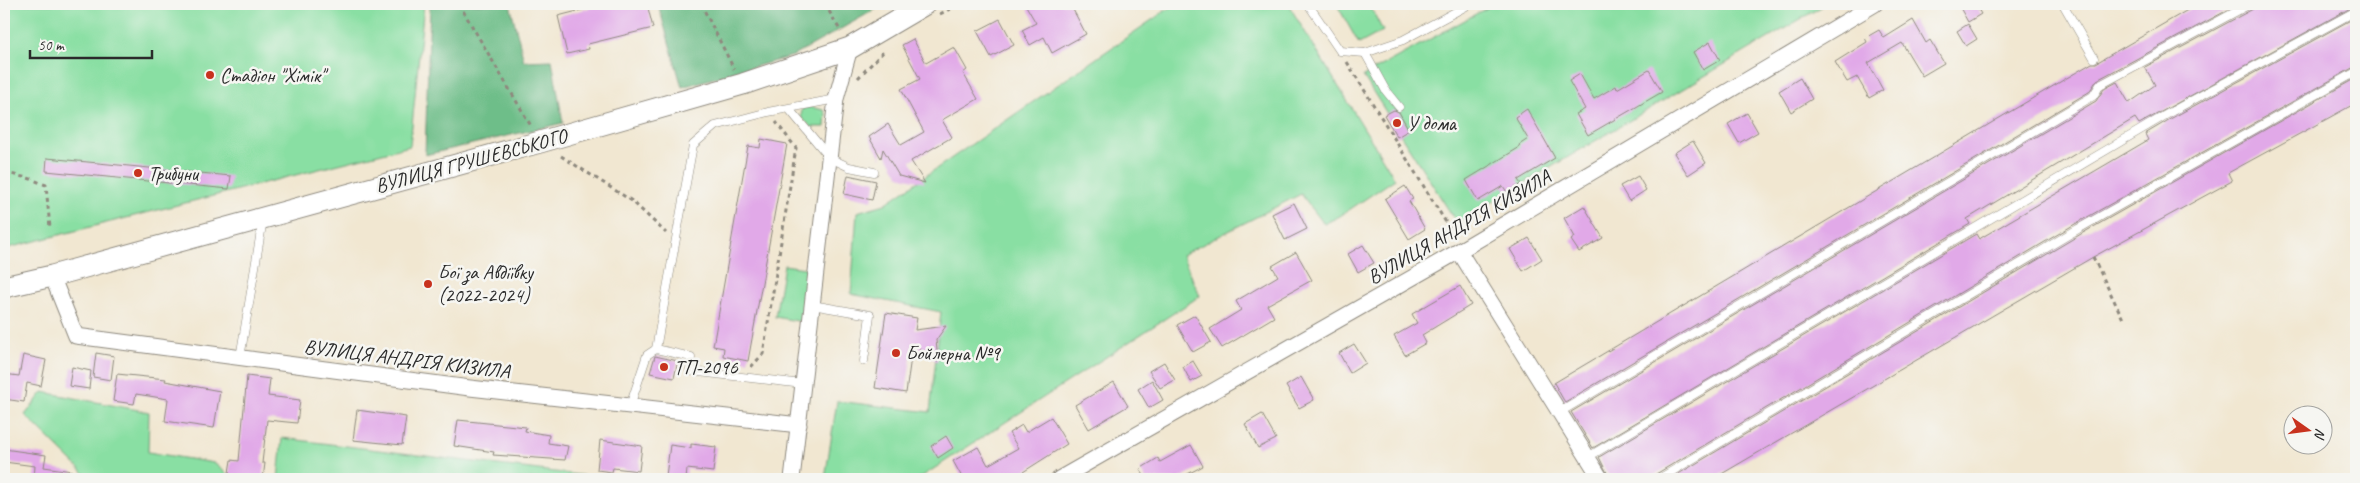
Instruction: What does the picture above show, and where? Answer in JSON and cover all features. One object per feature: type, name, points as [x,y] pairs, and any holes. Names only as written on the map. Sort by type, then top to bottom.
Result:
[{"type":"main road","name":"ВУЛИЦЯ ГРУШЕВСЬКОГО","points":[[4,287],[52,276],[264,218],[743,84],[850,48],[929,11]]},
{"type":"street","name":"ВУЛИЦЯ АНДРІЯ КИЗИЛА","points":[[1059,479],[1459,251],[1875,4]]},
{"type":"street","points":[[792,479],[836,99],[850,48]]},
{"type":"street","points":[[1459,251],[1600,479]]},
{"type":"street","name":"ВУЛИЦЯ АНДРІЯ КИЗИЛА","points":[[52,276],[76,336],[240,358],[799,425]]},
{"type":"lane","points":[[1308,4],[1340,51],[1365,53],[1403,40],[1470,4]]},
{"type":"lane","points":[[2063,4],[2094,58]]},
{"type":"lane","points":[[1560,412],[2094,96],[2100,85],[2250,4]]},
{"type":"lane","points":[[1588,457],[2169,113],[2356,11]]},
{"type":"lane","points":[[1365,53],[1386,91],[1399,107]]},
{"type":"lane","points":[[1659,479],[2078,229],[2356,72]]},
{"type":"lane","points":[[630,406],[647,355],[656,349],[693,145],[715,126],[768,112],[836,99]]},
{"type":"lane","points":[[789,109],[830,158],[849,167],[874,172]]},
{"type":"lane","points":[[240,358],[264,218]]},
{"type":"lane","points":[[812,305],[870,315],[864,361]]},
{"type":"lane","points":[[656,349],[692,357],[690,371],[803,384]]},
{"type":"path","points":[[701,4],[743,84]]},
{"type":"path","points":[[825,4],[850,48]]},
{"type":"path","points":[[929,11],[960,4]]},
{"type":"path","points":[[857,78],[892,44]]},
{"type":"path","points":[[1340,51],[1448,230],[1454,234],[1459,251]]},
{"type":"path","points":[[742,377],[763,354],[796,148],[768,112]]},
{"type":"path","points":[[4,156],[7,173],[31,179],[46,186],[50,228]]},
{"type":"path","points":[[2093,257],[2124,321]]},
{"type":"green space","name":"Стадіон \"Хімік\"","points":[[4,4],[424,4],[410,146],[4,249]]},
{"type":"green space","points":[[430,4],[510,4],[524,61],[552,60],[563,123],[425,155]]},
{"type":"green space","points":[[658,4],[885,4],[793,56],[682,87]]},
{"type":"green space","points":[[1175,4],[1288,4],[1395,179],[1340,216],[1324,224],[1301,194],[1182,255],[1200,296],[918,479],[825,479],[837,401],[930,412],[941,312],[851,294],[857,212],[885,204]]},
{"type":"green space","points":[[1369,4],[1383,31],[1359,44],[1337,5]]},
{"type":"green space","points":[[1494,4],[1826,4],[1457,223],[1363,76]]},
{"type":"green space","points":[[810,107],[824,110],[826,114],[825,127],[811,127],[801,117],[802,109]]},
{"type":"green space","points":[[784,265],[812,269],[803,322],[775,317]]},
{"type":"green space","points":[[43,392],[149,412],[148,452],[214,463],[233,479],[90,479],[25,415]]},
{"type":"green space","points":[[282,438],[611,479],[278,479]]},
{"type":"building","points":[[605,4],[647,4],[653,28],[588,44],[589,49],[567,54],[558,16]]},
{"type":"building","points":[[1025,4],[1070,4],[1086,34],[1052,53],[1044,37],[1030,45],[1022,30],[1036,23]]},
{"type":"building","points":[[1958,4],[1975,4],[1981,14],[1968,22]]},
{"type":"building","points":[[2198,4],[2239,4],[2097,80],[2089,92],[1565,402],[1563,399],[1554,383],[2092,63],[2096,63]]},
{"type":"building","points":[[2256,4],[2356,5],[2139,124],[2135,118],[1967,219],[1970,224],[1593,448],[1571,412],[2096,101],[2104,89],[2117,82],[2129,103],[2155,85],[2145,67],[2253,9]]},
{"type":"building","points":[[2356,17],[2356,66],[2075,224],[1656,474],[1653,479],[1610,479],[1599,457],[1976,234],[1979,239],[2148,140],[2145,134],[2172,118]]},
{"type":"building","points":[[1000,19],[1014,45],[991,57],[977,31]]},
{"type":"building","points":[[1913,20],[1926,43],[1930,40],[1944,63],[1922,76],[1902,43],[1868,63],[1883,90],[1869,98],[1857,77],[1847,82],[1835,62],[1867,42],[1865,38],[1879,30],[1884,38]]},
{"type":"building","points":[[1968,24],[1977,39],[1966,46],[1957,31]]},
{"type":"building","points":[[913,39],[926,63],[954,47],[967,70],[963,73],[978,99],[942,120],[952,137],[911,161],[925,183],[899,176],[883,149],[881,158],[869,137],[888,124],[901,145],[924,132],[901,89],[920,79],[902,45]]},
{"type":"building","points":[[1710,42],[1720,60],[1703,70],[1693,52]]},
{"type":"building","points":[[1649,70],[1662,92],[1588,135],[1576,114],[1585,109],[1569,81],[1580,74],[1594,99],[1616,86],[1617,89]]},
{"type":"building","points":[[1800,78],[1812,99],[1791,112],[1779,91]]},
{"type":"building","points":[[2356,78],[2356,103],[2228,173],[2232,181],[2093,257],[1713,479],[1670,479],[2081,234]]},
{"type":"building","points":[[1527,109],[1555,158],[1518,180],[1521,184],[1507,192],[1503,186],[1478,201],[1466,180],[1520,147],[1519,145],[1528,139],[1515,117]]},
{"type":"building","name":"У дома","points":[[1394,110],[1399,112],[1409,130],[1397,137],[1384,115]]},
{"type":"building","points":[[1747,113],[1758,132],[1739,143],[1728,124]]},
{"type":"building","points":[[761,139],[787,144],[748,361],[723,356],[724,348],[713,346],[748,146],[760,148]]},
{"type":"building","points":[[1693,141],[1706,163],[1688,175],[1674,153]]},
{"type":"building","name":"Трибуни","points":[[47,158],[231,176],[229,189],[46,171]]},
{"type":"building","points":[[848,175],[876,181],[872,200],[844,194]]},
{"type":"building","points":[[1638,176],[1646,190],[1629,201],[1620,186]]},
{"type":"building","points":[[1405,186],[1413,199],[1409,201],[1425,229],[1409,239],[1385,199]]},
{"type":"building","points":[[1294,203],[1307,229],[1285,240],[1272,214]]},
{"type":"building","points":[[1584,206],[1603,238],[1579,252],[1571,240],[1575,237],[1564,218]]},
{"type":"building","points":[[1529,238],[1542,259],[1523,271],[1510,249]]},
{"type":"building","points":[[1363,245],[1374,263],[1358,272],[1348,254]]},
{"type":"building","points":[[1296,252],[1312,280],[1267,305],[1274,317],[1222,348],[1210,329],[1241,310],[1236,301],[1278,276],[1272,266]]},
{"type":"building","points":[[1460,286],[1471,305],[1422,335],[1426,343],[1405,355],[1394,336],[1417,323],[1412,314]]},
{"type":"building","name":"Бойлерна №9","points":[[886,313],[917,318],[915,330],[946,326],[936,340],[938,362],[913,343],[906,393],[875,388]]},
{"type":"building","points":[[1195,315],[1211,342],[1193,352],[1177,325]]},
{"type":"building","points":[[1354,344],[1366,363],[1350,373],[1339,353]]},
{"type":"building","points":[[96,353],[114,356],[111,380],[93,377]]},
{"type":"building","points":[[23,355],[46,360],[41,386],[27,383],[24,402],[4,399],[4,374],[19,376]]},
{"type":"building","name":"ТП-2096","points":[[655,356],[678,361],[674,378],[650,373]]},
{"type":"building","points":[[1193,361],[1202,376],[1191,382],[1183,367]]},
{"type":"building","points":[[1164,362],[1175,380],[1160,388],[1149,371]]},
{"type":"building","points":[[72,367],[91,371],[89,389],[69,386]]},
{"type":"building","points":[[117,374],[166,379],[165,381],[220,391],[214,428],[165,421],[168,399],[136,394],[134,404],[113,401]]},
{"type":"building","points":[[247,376],[270,379],[268,396],[300,400],[297,423],[267,420],[262,463],[265,463],[263,479],[228,479],[231,460],[239,461]]},
{"type":"building","points":[[1301,377],[1314,400],[1299,408],[1286,386]]},
{"type":"building","points":[[1152,380],[1163,400],[1149,408],[1138,389]]},
{"type":"building","points":[[1114,382],[1128,406],[1089,429],[1075,405]]},
{"type":"building","points":[[357,410],[406,417],[402,445],[353,440]]},
{"type":"building","points":[[1262,414],[1276,439],[1258,448],[1245,424]]},
{"type":"building","points":[[1051,417],[1067,444],[1012,479],[963,479],[953,461],[978,447],[988,465],[1018,448],[1009,433],[1022,425],[1026,432]]},
{"type":"building","points":[[458,420],[526,427],[525,431],[549,435],[548,443],[568,446],[565,460],[493,455],[494,452],[454,446]]},
{"type":"building","points":[[946,436],[953,448],[938,458],[931,446]]},
{"type":"building","points":[[600,440],[642,446],[639,471],[613,468],[612,472],[597,470]]},
{"type":"building","points":[[691,444],[716,447],[713,472],[687,469],[686,479],[666,476],[670,445],[691,448]]},
{"type":"building","points":[[1191,445],[1203,466],[1178,479],[1146,479],[1140,469],[1158,458],[1160,462]]},
{"type":"building","points":[[4,449],[46,455],[44,467],[72,471],[72,479],[34,479],[35,466],[4,462]]},
{"type":"place","name":"Стадіон \"Хімік\"","points":[[210,75]]},
{"type":"place","name":"У дома","points":[[1397,123]]},
{"type":"place","name":"Трибуни","points":[[138,173]]},
{"type":"place","name":"Бої за Авдіївку (2022-2024)","points":[[428,284]]},
{"type":"place","name":"Бойлерна №9","points":[[896,353]]},
{"type":"place","name":"ТП-2096","points":[[664,367]]}]
